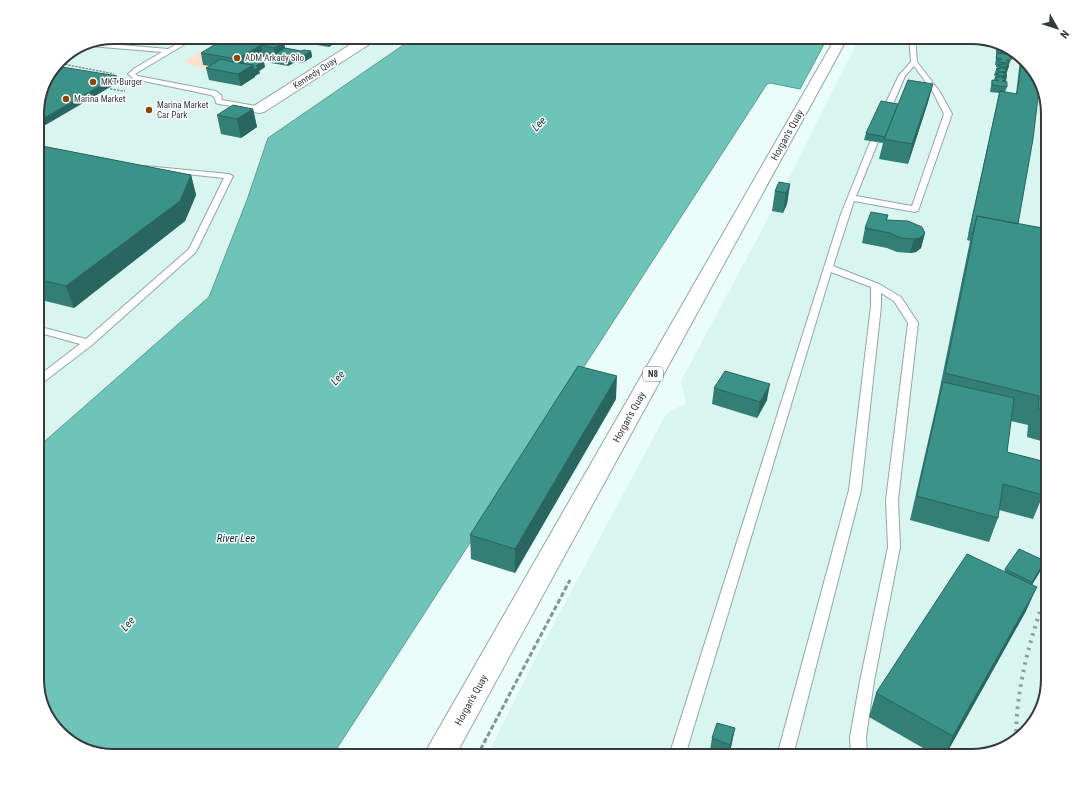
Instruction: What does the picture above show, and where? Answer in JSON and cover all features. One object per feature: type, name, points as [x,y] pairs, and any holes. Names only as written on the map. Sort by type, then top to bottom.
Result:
[{"type":"main road","name":"Kennedy Quay","points":[[259,109],[360,44]]},
{"type":"main road","name":"Horgan's Quay","points":[[443,749],[838,44]]},
{"type":"lane","points":[[181,44],[131,72],[130,74],[136,78],[213,93],[218,96],[219,101],[259,109]]},
{"type":"lane","points":[[852,198],[915,209],[948,114],[936,92],[914,62],[913,44]]},
{"type":"lane","points":[[99,45],[170,50]]},
{"type":"lane","points":[[887,109],[902,75],[914,62]]},
{"type":"lane","points":[[679,749],[828,267],[852,198],[874,142]]},
{"type":"lane","points":[[44,377],[88,343],[193,250],[229,176],[139,166]]},
{"type":"lane","points":[[828,267],[876,286],[898,299],[913,324],[892,500],[894,547],[867,681],[858,737],[859,749]]},
{"type":"lane","points":[[787,749],[855,490],[876,306],[876,286]]},
{"type":"lane","points":[[44,331],[88,343]]},
{"type":"path","points":[[66,64],[136,78]]},
{"type":"path","points":[[110,89],[129,92]]},
{"type":"shaded area","points":[[110,44],[404,44],[268,138],[247,200],[209,297],[44,442],[44,110],[46,96],[51,83],[61,68],[83,51],[96,46]]},
{"type":"shaded area","points":[[214,44],[221,44],[204,65],[227,69],[218,71],[201,68],[187,63],[186,60]]},
{"type":"shaded area","points":[[856,44],[984,45],[1002,51],[1010,56],[1024,68],[1034,83],[1040,101],[1041,114],[1041,678],[1040,692],[1032,714],[1020,728],[1002,742],[984,748],[970,749],[490,749],[540,650],[666,414],[686,403],[681,381],[772,211]]},
{"type":"water","name":"River Lee","points":[[405,44],[824,44],[800,89],[770,83],[767,84],[337,749],[101,748],[83,742],[65,728],[51,710],[45,692],[44,442],[209,297],[247,200],[268,138]]},
{"type":"building","points":[[216,44],[281,44],[274,48],[261,45],[239,58],[245,59],[239,63],[253,65],[238,74],[206,68],[221,59],[233,62],[237,59],[201,53]]},
{"type":"building","points":[[285,48],[311,51],[301,57],[294,56],[287,60],[270,57]]},
{"type":"building","points":[[998,50],[1005,53],[998,52]]},
{"type":"building","points":[[997,53],[1008,55],[1011,57],[1011,60],[1006,60],[1009,62],[1008,63],[1000,62],[998,60],[1002,59],[996,58]]},
{"type":"building","points":[[248,59],[264,61],[256,66],[259,67],[254,70],[253,65],[245,64],[245,61]]},
{"type":"building","points":[[1003,64],[1009,66],[1005,67],[998,65]]},
{"type":"building","points":[[1021,66],[1034,83],[1038,96],[1033,139],[1018,224],[977,216],[972,234],[969,233],[1000,91],[1017,94]]},
{"type":"building","name":"Marina Market","points":[[62,67],[117,76],[44,118],[46,96],[51,83]]},
{"type":"building","points":[[1003,68],[1007,71],[1002,72],[996,69]]},
{"type":"building","points":[[1001,72],[1007,75],[1002,76],[996,74]]},
{"type":"building","points":[[1000,77],[1006,80],[1002,81],[1007,82],[1007,87],[992,85],[992,80],[999,81],[995,78]]},
{"type":"building","points":[[908,80],[933,84],[912,144],[884,139]]},
{"type":"building","points":[[881,101],[898,104],[885,137],[866,133]]},
{"type":"building","points":[[233,105],[253,109],[237,119],[217,115]]},
{"type":"building","points":[[44,146],[191,175],[180,201],[66,286],[44,281]]},
{"type":"building","points":[[779,182],[790,184],[786,193],[775,191]]},
{"type":"building","points":[[871,212],[888,215],[886,220],[908,221],[922,227],[925,233],[920,238],[901,238],[890,233],[865,228]]},
{"type":"building","points":[[977,216],[1041,228],[1041,409],[1038,408],[1039,396],[945,373]]},
{"type":"building","points":[[578,366],[617,376],[515,549],[470,535]]},
{"type":"building","points":[[725,371],[770,384],[760,402],[714,388]]},
{"type":"building","points":[[943,382],[1014,398],[1007,452],[1041,461],[1041,494],[1003,484],[998,518],[917,496]]},
{"type":"building","points":[[1019,549],[1041,559],[1041,567],[1032,582],[1005,569]]},
{"type":"building","points":[[967,554],[1037,587],[953,736],[876,693]]},
{"type":"building","points":[[717,723],[735,728],[730,745],[712,738]]},
{"type":"railway","points":[[1016,731],[1018,701],[1021,682],[1030,644],[1041,609]]},
{"type":"place","name":"ADM Arkady Silo","points":[[237,58]]},
{"type":"place","name":"MKT Burger","points":[[93,82]]},
{"type":"place","name":"Marina Market","points":[[66,99]]},
{"type":"place","name":"Marina Market Car Park","points":[[149,110]]},
{"type":"water label","name":"Lee","points":[[539,124]]},
{"type":"water label","name":"Lee","points":[[338,378]]},
{"type":"water label","name":"Lee","points":[[128,624]]}]
